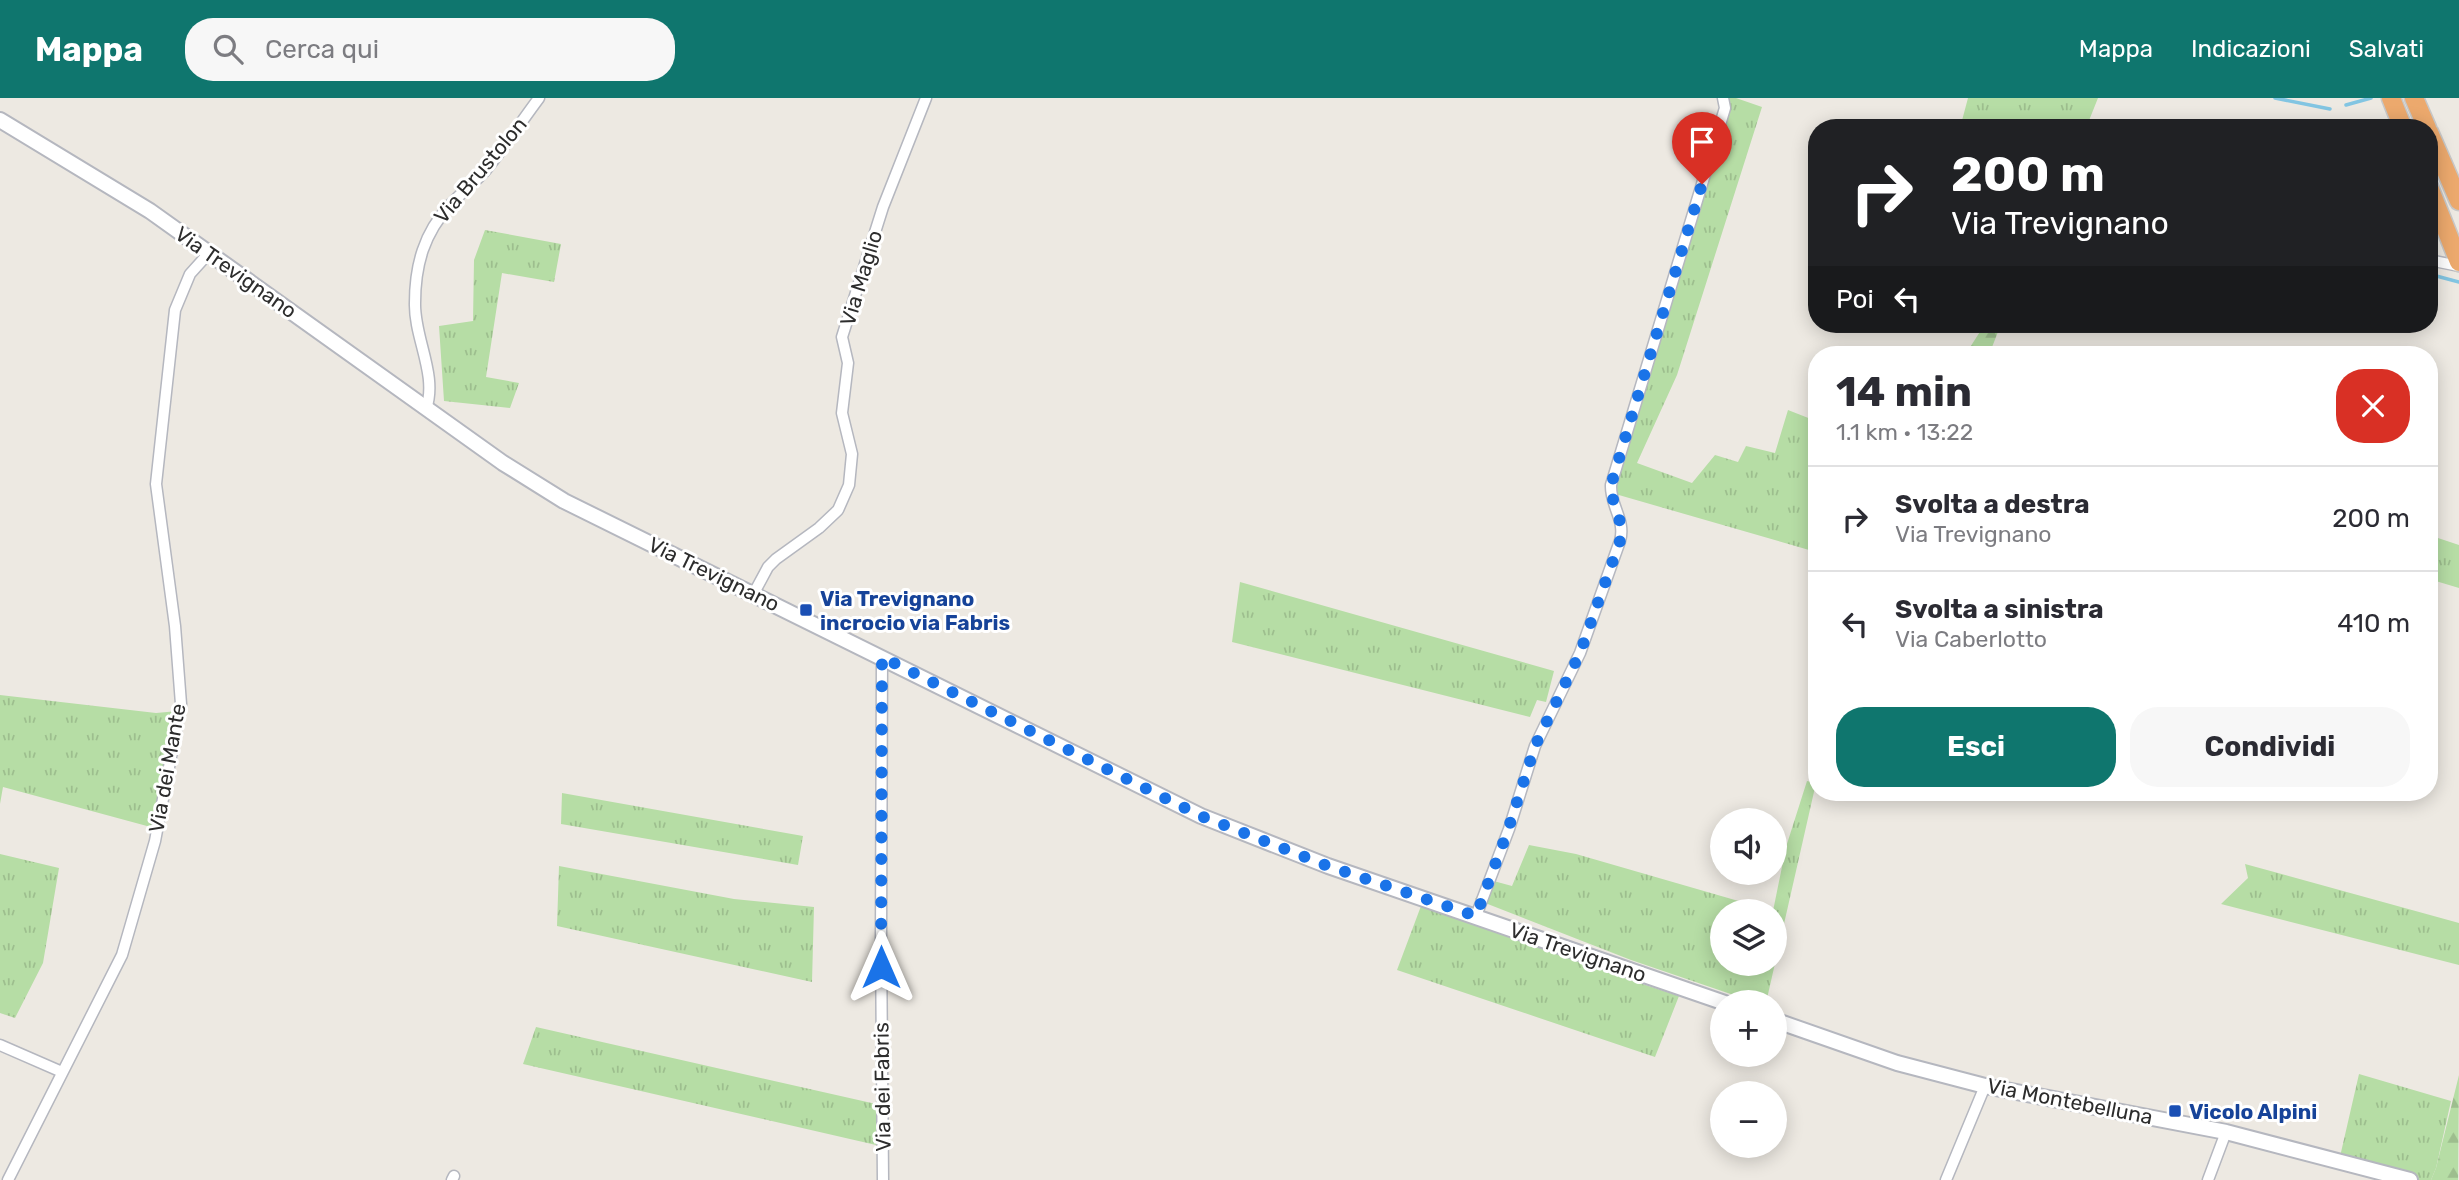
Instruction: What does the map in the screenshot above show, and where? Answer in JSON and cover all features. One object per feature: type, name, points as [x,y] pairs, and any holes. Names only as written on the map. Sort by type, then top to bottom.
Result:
[{"type":"highway","points":[[2391,98],[2399,119]]},
{"type":"highway","points":[[2414,98],[2423,119]]},
{"type":"highway","points":[[2438,153],[2459,201]]},
{"type":"highway","points":[[2438,210],[2459,264]]},
{"type":"main road","name":"Via Trevignano","points":[[0,120],[129,197],[536,485],[1201,816],[1328,866],[1710,998]]},
{"type":"main road","name":"Via Montebelluna","points":[[1787,1025],[1897,1063],[1985,1086],[2226,1132],[2410,1180]]},
{"type":"street","name":"Via Brustolon","points":[[426,409],[429,379],[415,306],[416,277],[425,240],[432,226],[484,172],[539,98]]},
{"type":"street","name":"Via Maglio","points":[[754,593],[768,567],[776,559],[819,528],[838,510],[849,485],[852,454],[842,413],[848,363],[842,337],[883,207],[926,98]]},
{"type":"street","points":[[1476,916],[1535,746],[1580,653],[1620,541],[1622,521],[1612,500],[1611,485],[1725,108],[1723,98]]},
{"type":"street","name":"Via dei Mante","points":[[8,1180],[122,955],[155,841],[181,704],[156,484],[176,310],[190,274],[209,253]]},
{"type":"street","points":[[2438,262],[2459,264]]},
{"type":"street","name":"Via dei Fabris","points":[[882,657],[883,1180]]},
{"type":"street","points":[[0,1045],[62,1072]]},
{"type":"street","points":[[1946,1180],[1985,1086]]},
{"type":"street","points":[[2208,1180],[2226,1132]]},
{"type":"green space","points":[[1726,98],[1736,98],[1762,107],[1677,375],[1637,463],[1692,483],[1715,455],[1738,462],[1746,446],[1775,453],[1788,410],[1808,418],[1808,550],[1605,491]]},
{"type":"green space","points":[[1968,98],[2098,98],[2090,119],[1962,119]]},
{"type":"green space","points":[[485,230],[561,244],[554,282],[502,273],[486,377],[519,383],[510,408],[444,401],[439,326],[473,321],[474,260]]},
{"type":"green space","points":[[1979,333],[1998,333],[1992,346],[1971,346]]},
{"type":"green space","points":[[2438,538],[2459,545],[2459,588],[2438,582]]},
{"type":"green space","points":[[1240,582],[1554,671],[1546,702],[1537,700],[1530,717],[1232,642]]},
{"type":"green space","points":[[0,695],[156,713],[178,711],[158,829],[3,787],[0,804]]},
{"type":"green space","points":[[1807,781],[1808,801],[1812,801],[1787,911],[1787,899],[1775,899],[1778,885],[1787,885],[1787,844]]},
{"type":"green space","points":[[562,793],[803,836],[798,865],[561,824]]},
{"type":"green space","points":[[1529,845],[1576,854],[1732,899],[1710,899],[1710,976],[1772,976],[1769,990],[1719,990],[1631,960],[1475,899],[1490,880],[1512,886]]},
{"type":"green space","points":[[0,854],[59,868],[43,963],[15,1018],[0,1013]]},
{"type":"green space","points":[[2245,864],[2459,923],[2459,965],[2221,904],[2248,878]]},
{"type":"green space","points":[[559,866],[734,899],[814,907],[812,982],[557,926]]},
{"type":"green space","points":[[1421,906],[1477,920],[1624,978],[1679,996],[1655,1057],[1397,970]]},
{"type":"green space","points":[[536,1027],[876,1104],[876,1145],[523,1064]]},
{"type":"green space","points":[[2359,1074],[2451,1101],[2431,1180],[2410,1180],[2339,1161]]},
{"type":"green space","points":[[2459,1075],[2458,1180],[2431,1180],[2436,1168]]},
{"type":"waterway","points":[[2275,98],[2330,109]]},
{"type":"waterway","points":[[2346,105],[2371,98]]},
{"type":"waterway","points":[[2438,276],[2459,282]]},
{"type":"place","name":"Via Trevignano incrocio via Fabris","points":[[806,610]]},
{"type":"place","name":"Vicolo Alpini","points":[[2175,1111]]},
{"type":"route","points":[[881,967],[882,657],[1201,816],[1328,866],[1476,916],[1535,746],[1580,653],[1620,541],[1622,521],[1612,500],[1611,485],[1702,184]]}]
